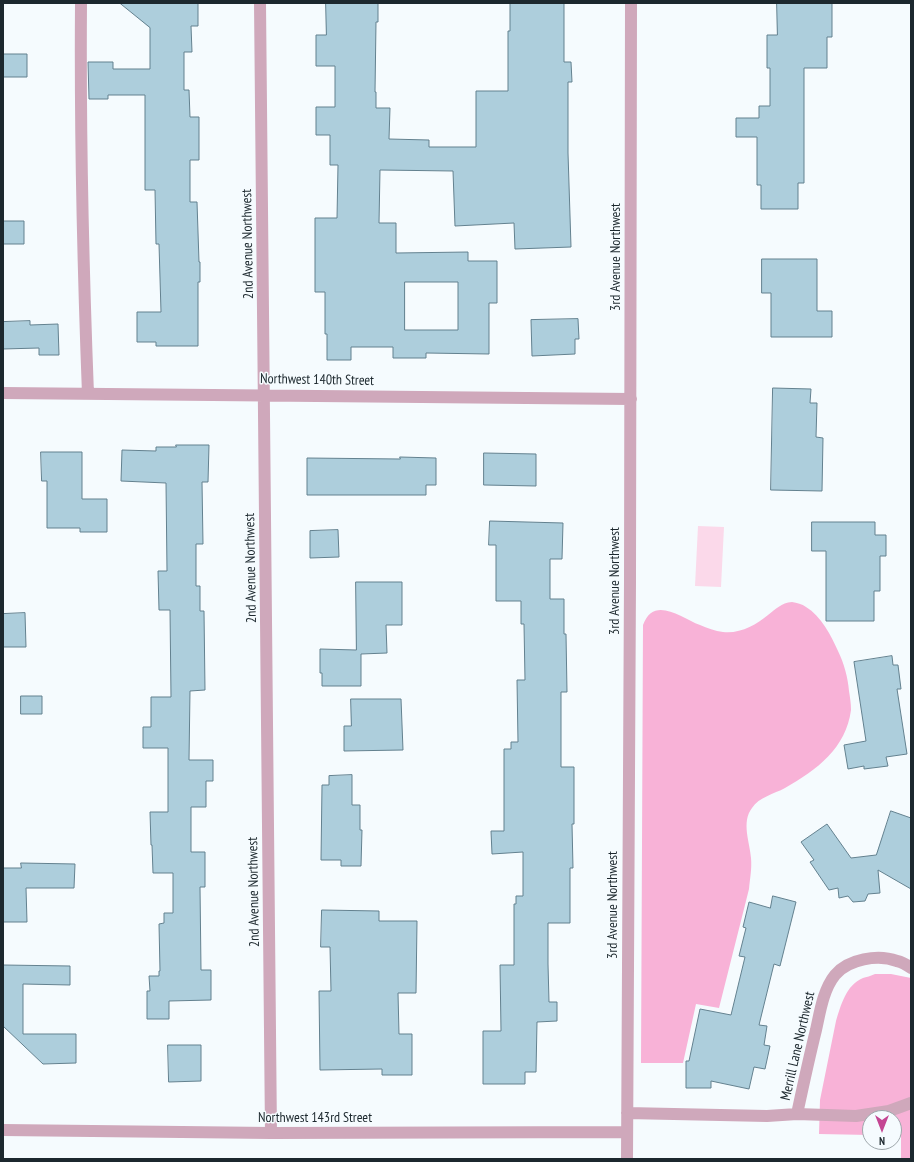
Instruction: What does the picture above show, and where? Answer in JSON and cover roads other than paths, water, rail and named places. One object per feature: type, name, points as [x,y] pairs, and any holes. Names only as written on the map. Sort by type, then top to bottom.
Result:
[{"type":"street","points":[[81,3],[80,96],[88,394]]},
{"type":"street","name":"2nd Avenue Northwest","points":[[260,3],[271,1133]]},
{"type":"street","name":"3rd Avenue Northwest","points":[[627,1159],[631,398],[631,3]]},
{"type":"street","name":"Northwest 140th Street","points":[[3,393],[631,398]]},
{"type":"street","name":"Merrill Lane Northwest","points":[[798,1114],[821,1008],[828,986],[835,974],[850,963],[870,959],[897,961],[911,968]]},
{"type":"street","name":"Merrill Lane Northwest","points":[[627,1113],[767,1116],[798,1114],[856,1116],[889,1111],[911,1103]]},
{"type":"street","name":"Northwest 143rd Street","points":[[3,1130],[271,1133],[627,1132]]}]
